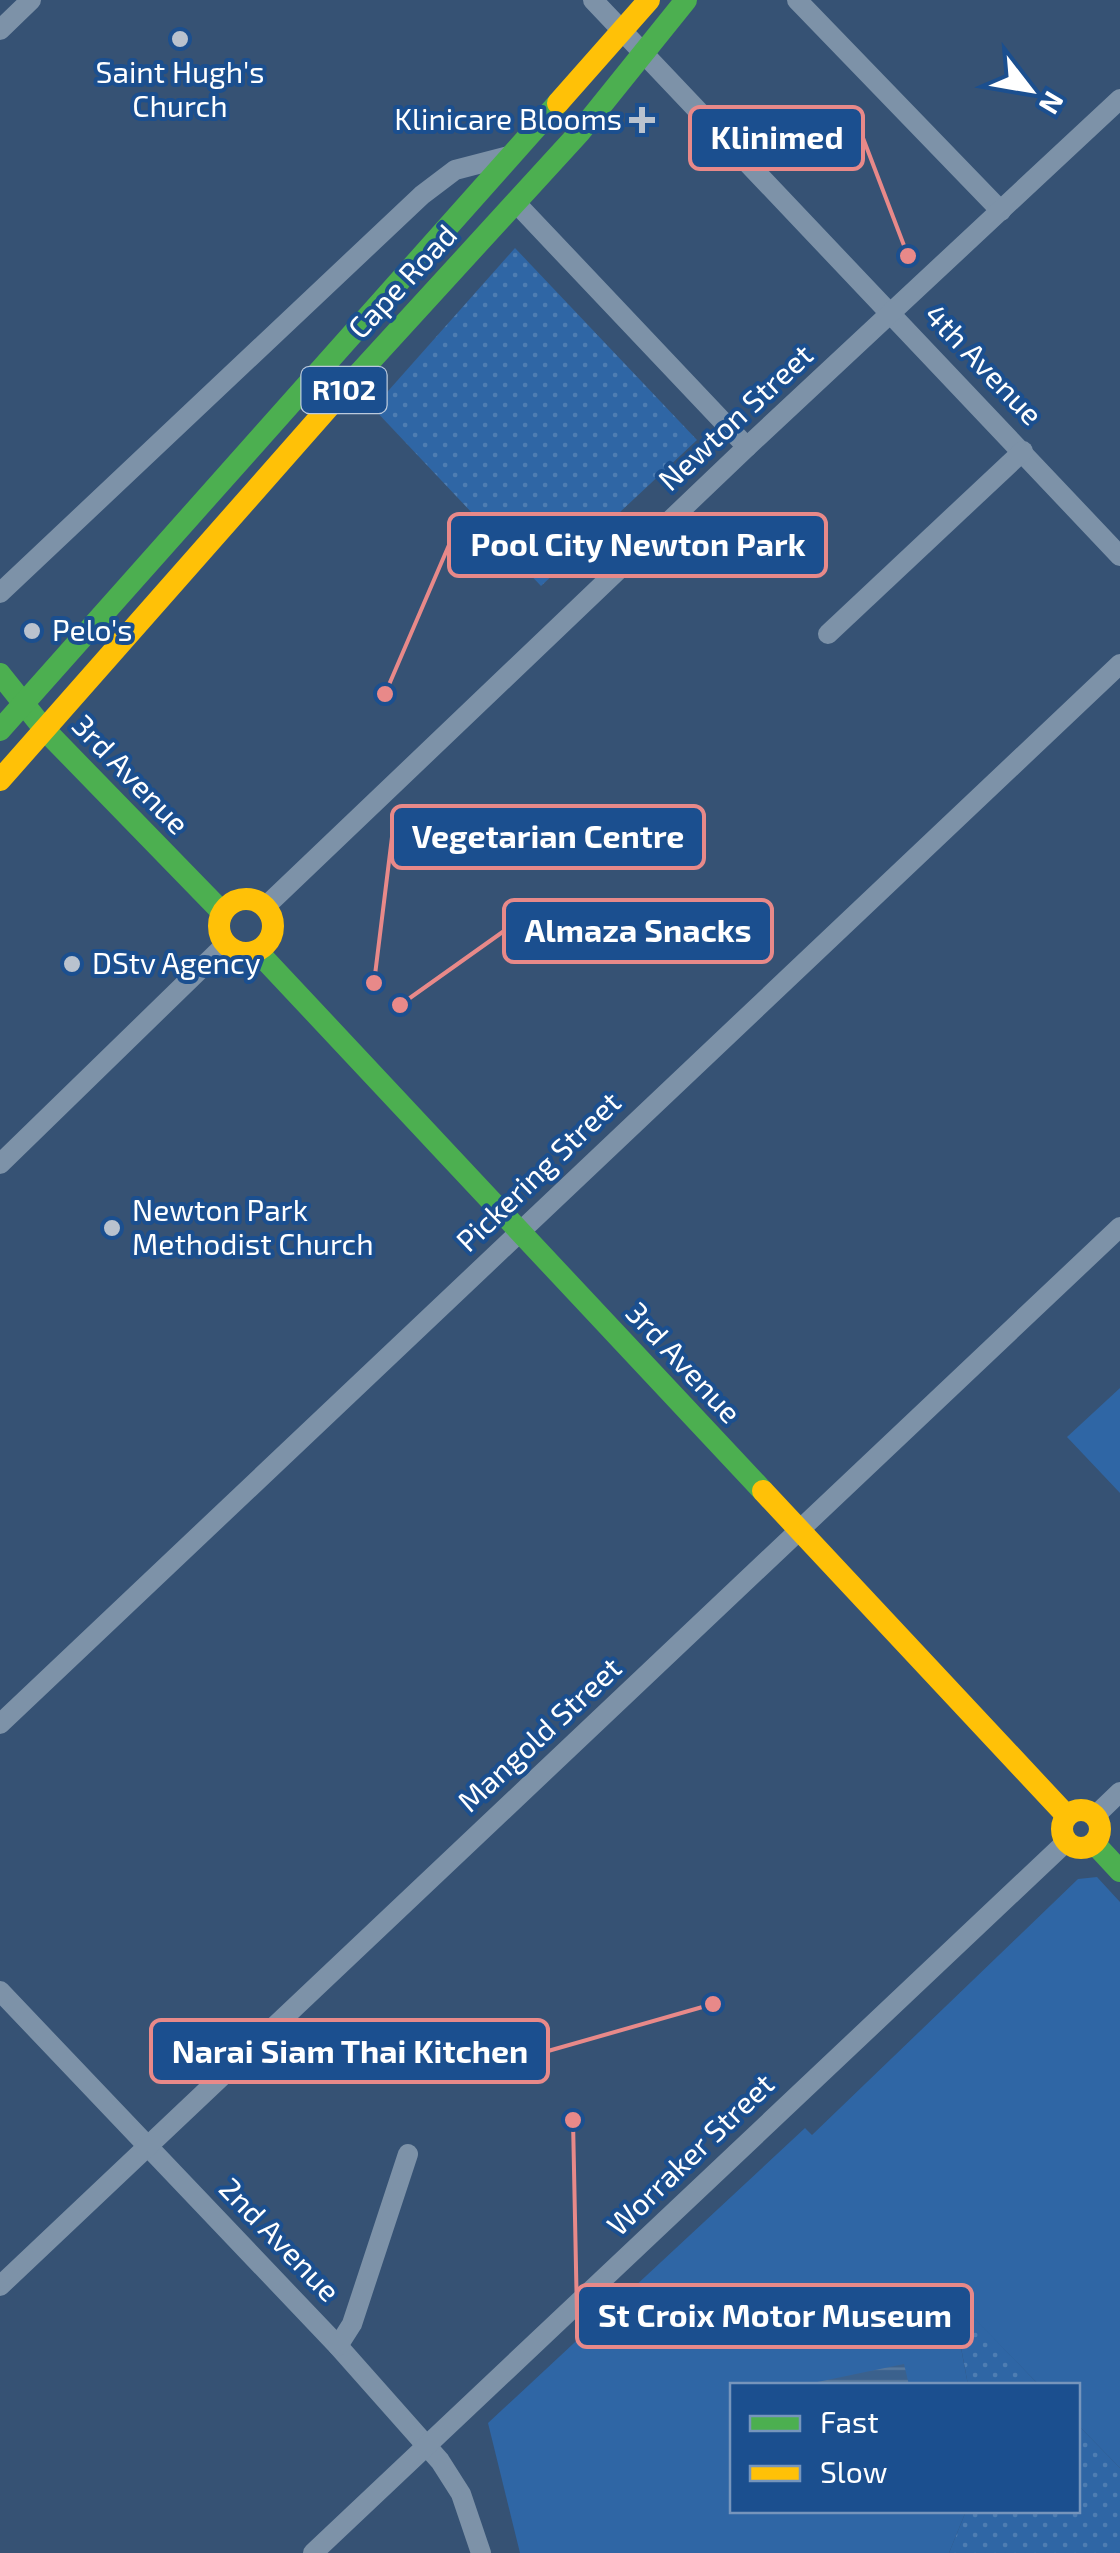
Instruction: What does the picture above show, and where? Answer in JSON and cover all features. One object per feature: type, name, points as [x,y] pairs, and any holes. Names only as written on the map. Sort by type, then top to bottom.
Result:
[{"type":"main road","name":"Cape Road","points":[[0,730],[650,0]]},
{"type":"main road","name":"Cape Road","points":[[0,780],[296,443],[516,203],[686,0]]},
{"type":"main road","name":"3rd Avenue","points":[[0,674],[26,701],[44,728],[222,912]]},
{"type":"main road","points":[[243,899],[265,908],[272,932],[257,951],[240,953],[220,935],[222,912],[243,899]]},
{"type":"main road","name":"3rd Avenue","points":[[257,951],[1067,1816]]},
{"type":"main road","points":[[1080,1810],[1095,1816],[1100,1830],[1094,1843],[1077,1848],[1066,1842],[1062,1833],[1067,1816],[1080,1810]]},
{"type":"main road","points":[[1094,1843],[1120,1870]]},
{"type":"street","points":[[0,30],[31,0]]},
{"type":"street","name":"4th Avenue","points":[[593,0],[1120,556]]},
{"type":"street","points":[[796,0],[1002,211]]},
{"type":"street","name":"Newton Street","points":[[265,908],[746,447],[893,315],[1120,99]]},
{"type":"street","points":[[0,593],[352,260],[452,171],[514,154]]},
{"type":"street","points":[[516,203],[746,447]]},
{"type":"street","points":[[828,634],[1023,451]]},
{"type":"street","name":"Pickering Street","points":[[0,1724],[1120,664]]},
{"type":"street","points":[[0,1164],[226,944]]},
{"type":"street","name":"Mangold Street","points":[[0,2286],[1120,1227]]},
{"type":"street","points":[[1095,1816],[1120,1792]]},
{"type":"street","name":"Worraker Street","points":[[313,2553],[1066,1842]]},
{"type":"street","name":"2nd Avenue","points":[[0,1991],[338,2346],[426,2445],[461,2494],[481,2553]]},
{"type":"street","points":[[338,2346],[352,2324],[408,2154]]},
{"type":"shaded area","points":[[515,248],[697,440],[541,586],[373,408]]},
{"type":"shaded area","points":[[1120,1388],[1120,1493],[1067,1437]]},
{"type":"shaded area","points":[[1097,1877],[1120,1902],[1120,2468],[1080,2427],[1080,2383],[1037,2383],[966,2310],[956,2321],[968,2383],[730,2383],[730,2513],[965,2513],[949,2553],[520,2553],[488,2423],[805,2128],[812,2135],[1078,1879]]},
{"type":"shaded area","points":[[966,2309],[1037,2383],[968,2383],[956,2320]]},
{"type":"shaded area","points":[[904,2364],[909,2383],[813,2383]]},
{"type":"shaded area","points":[[1080,2427],[1120,2468],[1120,2553],[949,2553],[965,2513],[1080,2513]]},
{"type":"traffic: fast","points":[[342,392],[579,133],[686,0]]},
{"type":"traffic: fast","points":[[0,730],[558,103]]},
{"type":"traffic: fast","points":[[0,674],[44,729],[222,912]]},
{"type":"traffic: fast","points":[[257,951],[763,1491]]},
{"type":"traffic: fast","points":[[1094,1843],[1120,1871]]},
{"type":"traffic: slow","points":[[558,103],[649,0]]},
{"type":"traffic: slow","points":[[0,780],[342,392]]},
{"type":"traffic: slow","points":[[246,899],[265,907],[273,926],[265,945],[246,953],[227,945],[219,926],[227,907],[246,899]]},
{"type":"traffic: slow","points":[[763,1491],[1067,1816]]},
{"type":"traffic: slow","points":[[1081,1810],[1094,1816],[1100,1829],[1094,1842],[1081,1848],[1068,1842],[1062,1829],[1068,1816],[1081,1810]]},
{"type":"place","name":"Saint Hugh's Church","points":[[180,39]]},
{"type":"place","name":"Klinicare Blooms","points":[[642,120]]},
{"type":"place","name":"Klinimed","points":[[908,256]]},
{"type":"place","name":"Pelo's","points":[[32,631]]},
{"type":"place","name":"Pool City Newton Park","points":[[385,694]]},
{"type":"place","name":"DStv Agency","points":[[72,964]]},
{"type":"place","name":"Vegetarian Centre","points":[[374,983]]},
{"type":"place","name":"Almaza Snacks","points":[[400,1005]]},
{"type":"place","name":"Newton Park Methodist Church","points":[[112,1228]]},
{"type":"place","name":"Narai Siam Thai Kitchen","points":[[713,2004]]},
{"type":"place","name":"St Croix Motor Museum","points":[[573,2120]]}]
